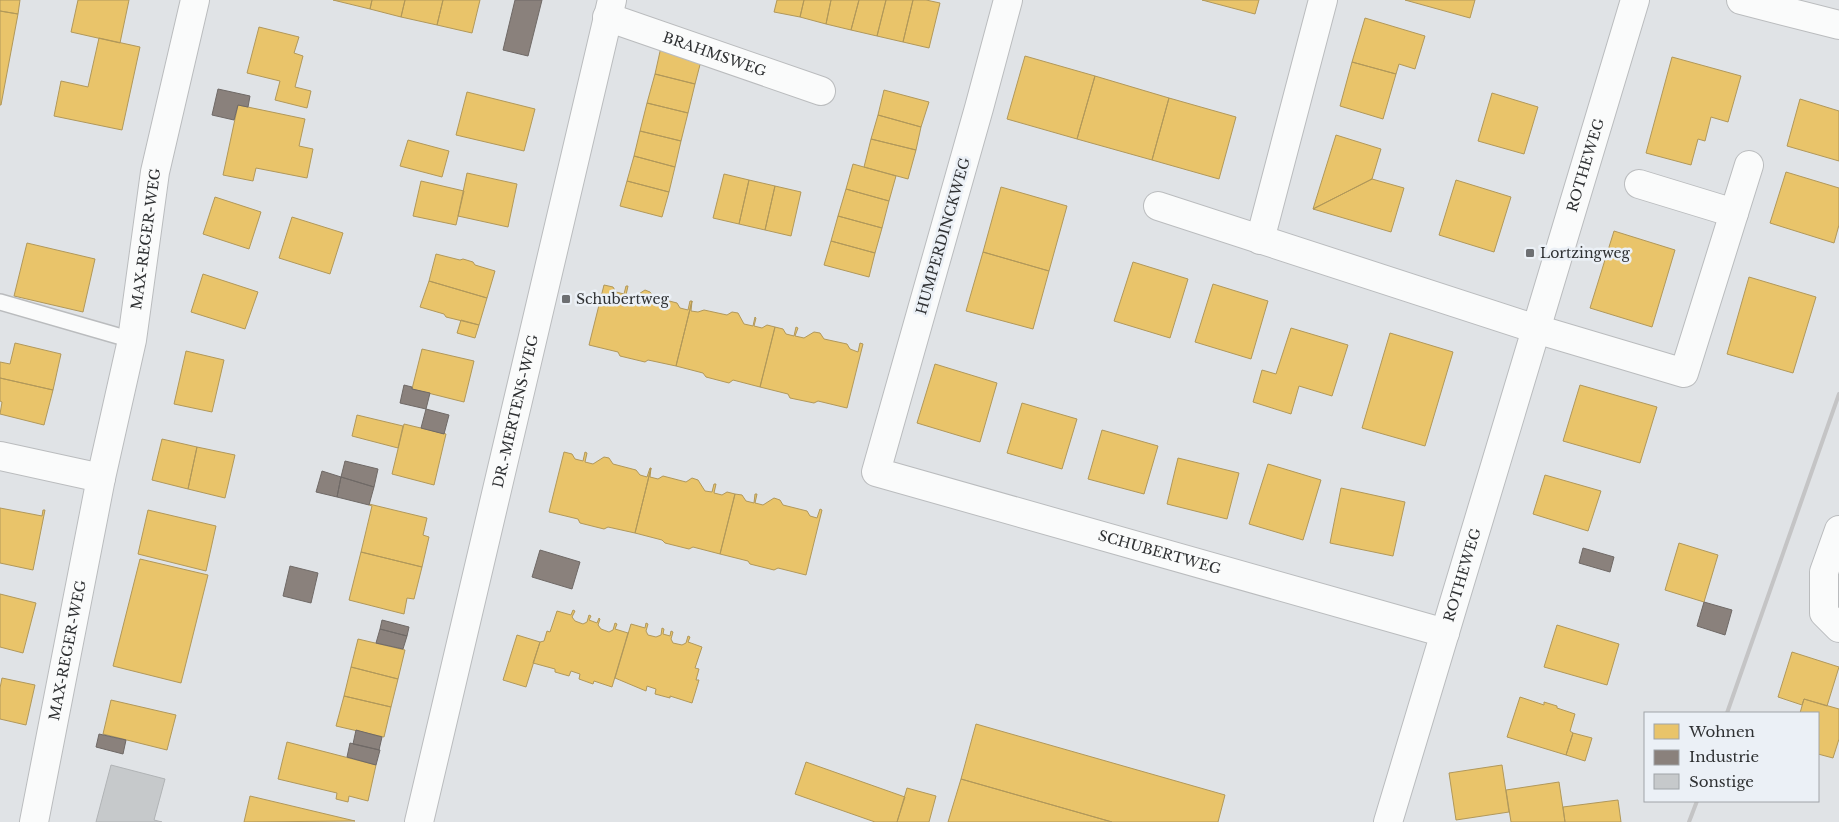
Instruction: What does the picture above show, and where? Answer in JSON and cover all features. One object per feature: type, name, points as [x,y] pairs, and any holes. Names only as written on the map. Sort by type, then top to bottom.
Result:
[{"type":"street","name":"MAX-REGER-WEG","points":[[34,822],[101,478],[132,340],[155,172],[195,0]]},
{"type":"street","name":"HUMPERDINCKWEG","points":[[876,472],[1008,0]]},
{"type":"street","points":[[1260,240],[1323,0]]},
{"type":"street","name":"ROTHEWEG","points":[[1388,822],[1635,0]]},
{"type":"street","points":[[1741,0],[1839,25]]},
{"type":"street","name":"BRAHMSWEG","points":[[610,8],[821,91]]},
{"type":"street","name":"DR.-MERTENS-WEG","points":[[419,822],[610,8]]},
{"type":"street","points":[[1158,206],[1536,329],[1684,373],[1748,165]]},
{"type":"street","points":[[1639,184],[1734,213]]},
{"type":"street","points":[[0,456],[101,478]]},
{"type":"street","name":"SCHUBERTWEG","points":[[876,472],[1445,633]]},
{"type":"street","points":[[1839,530],[1824,572],[1824,613],[1839,628]]},
{"type":"lane","points":[[0,302],[132,340]]},
{"type":"building: Wohnen","points":[[0,0],[20,0],[18,14],[0,11]]},
{"type":"building: Wohnen","points":[[78,0],[129,0],[120,43],[71,32]]},
{"type":"building: Wohnen","points":[[333,0],[372,0],[370,9]]},
{"type":"building: Wohnen","points":[[372,0],[405,0],[401,17],[370,9]]},
{"type":"building: Wohnen","points":[[405,0],[443,0],[437,25],[401,17]]},
{"type":"building: Wohnen","points":[[443,0],[480,0],[472,33],[437,25]]},
{"type":"building: Wohnen","points":[[777,0],[804,0],[800,17],[774,12]]},
{"type":"building: Wohnen","points":[[804,0],[831,0],[826,24],[800,17]]},
{"type":"building: Wohnen","points":[[831,0],[859,0],[851,30],[826,24]]},
{"type":"building: Wohnen","points":[[859,0],[886,0],[877,36],[851,30]]},
{"type":"building: Wohnen","points":[[886,0],[913,0],[903,42],[877,36]]},
{"type":"building: Wohnen","points":[[913,0],[940,3],[929,48],[903,42]]},
{"type":"building: Wohnen","points":[[1202,0],[1259,0],[1255,14]]},
{"type":"building: Wohnen","points":[[1405,0],[1475,0],[1470,18]]},
{"type":"building: Wohnen","points":[[0,11],[18,14],[1,105],[0,105]]},
{"type":"building: Wohnen","points":[[1365,18],[1425,36],[1415,69],[1399,64],[1396,74],[1352,62]]},
{"type":"building: Wohnen","points":[[259,27],[299,37],[294,53],[303,56],[295,87],[311,91],[307,108],[275,100],[280,81],[247,73]]},
{"type":"building: Wohnen","points":[[99,38],[140,47],[122,130],[54,116],[61,81],[88,87]]},
{"type":"building: Wohnen","points":[[661,47],[702,57],[695,84],[655,74]]},
{"type":"building: Wohnen","points":[[1025,56],[1095,76],[1077,139],[1007,119]]},
{"type":"building: Wohnen","points":[[1672,57],[1741,76],[1728,122],[1711,117],[1705,141],[1698,139],[1691,165],[1646,153]]},
{"type":"building: Wohnen","points":[[1352,62],[1396,74],[1383,119],[1340,106]]},
{"type":"building: Wohnen","points":[[655,74],[695,84],[688,113],[647,103]]},
{"type":"building: Wohnen","points":[[1095,76],[1169,98],[1152,160],[1077,139]]},
{"type":"building: Wohnen","points":[[884,90],[929,102],[921,127],[878,115]]},
{"type":"building: Wohnen","points":[[467,92],[535,109],[524,151],[456,135]]},
{"type":"building: Wohnen","points":[[1492,93],[1538,107],[1524,154],[1478,141]]},
{"type":"building: Wohnen","points":[[1169,98],[1236,117],[1219,179],[1152,160]]},
{"type":"building: Wohnen","points":[[1800,99],[1839,111],[1839,161],[1787,146]]},
{"type":"building: Wohnen","points":[[647,103],[688,113],[681,141],[640,131]]},
{"type":"building: Wohnen","points":[[238,105],[305,119],[299,146],[313,149],[307,178],[256,168],[253,181],[223,175]]},
{"type":"building: Wohnen","points":[[878,115],[921,127],[916,150],[871,139]]},
{"type":"building: Wohnen","points":[[640,131],[681,141],[675,167],[634,156]]},
{"type":"building: Wohnen","points":[[1336,135],[1381,149],[1372,179],[1313,209]]},
{"type":"building: Wohnen","points":[[871,139],[916,150],[908,179],[864,167]]},
{"type":"building: Wohnen","points":[[408,140],[449,151],[442,177],[400,166]]},
{"type":"building: Wohnen","points":[[634,156],[675,167],[669,192],[627,181]]},
{"type":"building: Wohnen","points":[[853,164],[896,176],[889,201],[846,189]]},
{"type":"building: Wohnen","points":[[1786,172],[1839,188],[1839,225],[1834,243],[1770,223]]},
{"type":"building: Wohnen","points":[[467,173],[517,184],[508,227],[458,216]]},
{"type":"building: Wohnen","points":[[724,174],[749,180],[739,224],[713,218]]},
{"type":"building: Wohnen","points":[[1372,179],[1404,188],[1391,232],[1313,209]]},
{"type":"building: Wohnen","points":[[749,180],[775,186],[765,230],[739,224]]},
{"type":"building: Wohnen","points":[[1456,180],[1511,197],[1494,252],[1439,235]]},
{"type":"building: Wohnen","points":[[421,181],[464,191],[456,225],[413,216]]},
{"type":"building: Wohnen","points":[[627,181],[669,192],[662,217],[620,206]]},
{"type":"building: Wohnen","points":[[775,186],[801,192],[791,236],[765,230]]},
{"type":"building: Wohnen","points":[[1001,187],[1067,206],[1049,271],[983,252]]},
{"type":"building: Wohnen","points":[[846,189],[889,201],[882,228],[838,216]]},
{"type":"building: Wohnen","points":[[215,197],[261,212],[249,249],[203,234]]},
{"type":"building: Wohnen","points":[[838,216],[882,228],[875,253],[831,241]]},
{"type":"building: Wohnen","points":[[292,217],[343,233],[330,274],[279,258]]},
{"type":"building: Wohnen","points":[[1614,231],[1675,250],[1652,327],[1590,308]]},
{"type":"building: Wohnen","points":[[831,241],[875,253],[869,277],[824,265]]},
{"type":"building: Wohnen","points":[[27,243],[95,259],[83,312],[14,296]]},
{"type":"building: Wohnen","points":[[983,252],[1049,271],[1033,329],[966,311]]},
{"type":"building: Wohnen","points":[[436,254],[460,260],[463,259],[495,271],[487,298],[429,281]]},
{"type":"building: Wohnen","points":[[1133,262],[1188,279],[1170,338],[1114,321]]},
{"type":"building: Wohnen","points":[[203,274],[258,292],[245,329],[191,312]]},
{"type":"building: Wohnen","points":[[1749,277],[1816,297],[1793,373],[1727,354]]},
{"type":"building: Wohnen","points":[[429,281],[487,298],[479,325],[446,317],[444,314],[420,307]]},
{"type":"building: Wohnen","points":[[1213,284],[1268,301],[1251,359],[1195,342]]},
{"type":"building: Wohnen","points":[[604,285],[613,287],[616,292],[624,294],[626,286],[628,286],[626,295],[634,297],[645,290],[654,297],[677,303],[680,308],[688,310],[690,301],[692,301],[676,366],[648,360],[645,362],[620,356],[618,352],[589,345]]},
{"type":"building: Wohnen","points":[[692,301],[691,311],[698,312],[704,310],[727,315],[732,312],[738,313],[744,324],[753,326],[755,317],[754,326],[762,328],[767,325],[775,327],[760,387],[733,380],[729,383],[706,377],[703,373],[676,366]]},
{"type":"building: Wohnen","points":[[461,320],[479,325],[475,338],[457,333]]},
{"type":"building: Wohnen","points":[[775,327],[783,329],[786,334],[794,336],[796,327],[798,328],[795,336],[804,338],[814,332],[820,333],[824,339],[847,344],[850,349],[858,352],[860,343],[863,344],[847,408],[818,401],[814,403],[790,398],[788,394],[760,387]]},
{"type":"building: Wohnen","points":[[1291,328],[1348,345],[1332,396],[1299,386],[1291,414],[1253,402],[1262,370],[1276,374]]},
{"type":"building: Wohnen","points":[[1390,333],[1453,352],[1425,446],[1362,428]]},
{"type":"building: Wohnen","points":[[15,343],[61,354],[53,390],[0,378],[0,362],[10,364]]},
{"type":"building: Wohnen","points":[[422,349],[474,361],[464,402],[412,389]]},
{"type":"building: Wohnen","points":[[186,351],[224,360],[212,412],[174,404]]},
{"type":"building: Wohnen","points":[[935,364],[997,383],[980,442],[917,423]]},
{"type":"building: Wohnen","points":[[0,378],[53,390],[44,425],[0,414],[2,402],[0,401]]},
{"type":"building: Wohnen","points":[[1580,385],[1657,407],[1640,463],[1563,441]]},
{"type":"building: Wohnen","points":[[1022,403],[1077,419],[1062,469],[1007,453]]},
{"type":"building: Wohnen","points":[[357,415],[403,426],[398,448],[352,436]]},
{"type":"building: Wohnen","points":[[404,424],[446,434],[434,485],[392,474]]},
{"type":"building: Wohnen","points":[[1102,430],[1158,446],[1144,494],[1088,479]]},
{"type":"building: Wohnen","points":[[162,439],[197,447],[188,489],[152,480]]},
{"type":"building: Wohnen","points":[[197,447],[235,455],[225,498],[188,489]]},
{"type":"building: Wohnen","points":[[564,452],[572,454],[575,459],[583,461],[585,452],[587,453],[585,462],[593,464],[604,457],[609,458],[613,464],[636,470],[640,475],[647,477],[651,468],[635,533],[608,527],[604,529],[580,523],[578,519],[549,512]]},
{"type":"building: Wohnen","points":[[1178,458],[1239,473],[1227,519],[1167,504]]},
{"type":"building: Wohnen","points":[[1268,464],[1321,480],[1303,540],[1249,524]]},
{"type":"building: Wohnen","points":[[651,468],[650,477],[658,479],[663,476],[686,482],[692,478],[698,480],[705,491],[712,492],[714,484],[716,484],[714,493],[722,495],[727,492],[735,494],[720,554],[693,547],[689,549],[635,533]]},
{"type":"building: Wohnen","points":[[1545,475],[1601,491],[1588,531],[1533,514]]},
{"type":"building: Wohnen","points":[[1341,488],[1405,502],[1393,556],[1330,543]]},
{"type":"building: Wohnen","points":[[735,494],[742,495],[746,501],[754,503],[755,494],[757,494],[755,503],[763,505],[774,498],[780,500],[783,505],[807,511],[810,516],[817,518],[820,509],[822,510],[806,575],[778,568],[774,570],[720,554]]},
{"type":"building: Wohnen","points":[[369,504],[427,518],[423,535],[429,537],[422,567],[361,552],[372,506]]},
{"type":"building: Wohnen","points":[[0,508],[42,516],[43,510],[45,510],[33,570],[0,563]]},
{"type":"building: Wohnen","points":[[148,510],[216,526],[206,571],[138,554]]},
{"type":"building: Wohnen","points":[[1679,543],[1718,555],[1704,602],[1665,590]]},
{"type":"building: Wohnen","points":[[361,552],[422,567],[414,599],[407,598],[404,614],[349,600]]},
{"type":"building: Wohnen","points":[[140,559],[208,575],[181,683],[113,666]]},
{"type":"building: Wohnen","points":[[0,594],[36,603],[23,653],[0,647]]},
{"type":"building: Wohnen","points":[[573,610],[575,611],[572,617],[575,621],[583,624],[587,622],[589,615],[591,616],[589,620],[597,623],[600,619],[598,625],[601,629],[609,632],[613,630],[615,623],[617,624],[615,629],[628,633],[612,687],[594,681],[593,684],[579,679],[580,674],[571,671],[569,676],[555,672],[555,669],[533,663],[540,642],[544,641],[547,631],[550,632],[557,611],[571,615]]},
{"type":"building: Wohnen","points":[[646,623],[648,624],[646,631],[648,635],[656,637],[661,635],[662,628],[664,629],[663,634],[670,636],[671,631],[673,632],[671,639],[673,643],[682,645],[686,643],[688,636],[690,637],[688,642],[702,647],[695,668],[699,669],[696,680],[699,680],[692,703],[670,696],[670,698],[655,694],[656,689],[647,686],[646,691],[615,678],[631,624],[645,628]]},
{"type":"building: Wohnen","points":[[1557,625],[1619,644],[1607,685],[1544,667]]},
{"type":"building: Wohnen","points":[[517,635],[540,642],[526,687],[503,680]]},
{"type":"building: Wohnen","points":[[358,639],[405,650],[398,679],[351,667]]},
{"type":"building: Wohnen","points":[[1792,652],[1839,667],[1827,706],[1804,699],[1802,705],[1778,697]]},
{"type":"building: Wohnen","points":[[351,667],[398,679],[391,707],[344,696]]},
{"type":"building: Wohnen","points":[[2,678],[35,685],[26,725],[0,719],[0,688]]},
{"type":"building: Wohnen","points":[[344,696],[391,707],[384,737],[336,726]]},
{"type":"building: Wohnen","points":[[1520,697],[1544,705],[1544,702],[1557,706],[1557,708],[1575,714],[1570,731],[1573,733],[1566,755],[1507,737]]},
{"type":"building: Wohnen","points":[[1804,699],[1839,709],[1839,739],[1833,758],[1819,754],[1819,712],[1800,712]]},
{"type":"building: Wohnen","points":[[111,700],[176,715],[167,750],[103,734]]},
{"type":"building: Wohnen","points":[[976,724],[1225,795],[1218,822],[1112,822],[961,779]]},
{"type":"building: Wohnen","points":[[1573,733],[1592,738],[1585,761],[1566,755]]},
{"type":"building: Wohnen","points":[[287,742],[376,765],[368,801],[349,796],[348,802],[336,799],[337,793],[278,779]]},
{"type":"building: Wohnen","points":[[806,762],[905,797],[897,822],[875,822],[795,794]]},
{"type":"building: Wohnen","points":[[1502,765],[1509,812],[1456,820],[1449,773]]},
{"type":"building: Wohnen","points":[[961,779],[1112,822],[948,822]]},
{"type":"building: Wohnen","points":[[1559,782],[1565,822],[1511,822],[1506,790]]},
{"type":"building: Wohnen","points":[[907,788],[936,796],[929,822],[897,822]]},
{"type":"building: Wohnen","points":[[250,796],[355,821],[244,822]]},
{"type":"building: Wohnen","points":[[1618,800],[1621,822],[1565,822],[1563,807]]},
{"type":"building: Industrie","points":[[515,0],[542,0],[528,56],[503,50]]},
{"type":"building: Industrie","points":[[218,89],[250,96],[248,107],[238,105],[234,120],[212,115]]},
{"type":"building: Industrie","points":[[404,385],[430,393],[426,409],[400,403]]},
{"type":"building: Industrie","points":[[426,409],[449,415],[444,434],[421,428]]},
{"type":"building: Industrie","points":[[345,461],[378,469],[374,487],[341,477]]},
{"type":"building: Industrie","points":[[322,471],[341,477],[337,497],[316,492]]},
{"type":"building: Industrie","points":[[341,477],[374,487],[369,505],[337,497]]},
{"type":"building: Industrie","points":[[1583,548],[1614,557],[1610,572],[1579,563]]},
{"type":"building: Industrie","points":[[540,550],[580,562],[572,589],[532,577]]},
{"type":"building: Industrie","points":[[290,566],[318,573],[311,603],[283,596]]},
{"type":"building: Industrie","points":[[1704,602],[1732,610],[1725,635],[1697,626]]},
{"type":"building: Industrie","points":[[382,620],[409,627],[407,636],[380,629]]},
{"type":"building: Industrie","points":[[380,629],[407,636],[403,649],[376,643]]},
{"type":"building: Industrie","points":[[356,730],[382,737],[379,750],[353,744]]},
{"type":"building: Industrie","points":[[99,734],[126,740],[123,754],[96,747]]},
{"type":"building: Industrie","points":[[350,743],[380,750],[376,765],[347,757]]},
{"type":"building: Sonstige","points":[[111,765],[165,779],[154,820],[162,822],[96,822]]},
{"type":"railway","points":[[1727,712],[1839,394]]},
{"type":"railway","points":[[1689,822],[1697,802]]},
{"type":"place","name":"Lortzingweg","points":[[1530,253]]},
{"type":"place","name":"Schubertweg","points":[[566,299]]}]
